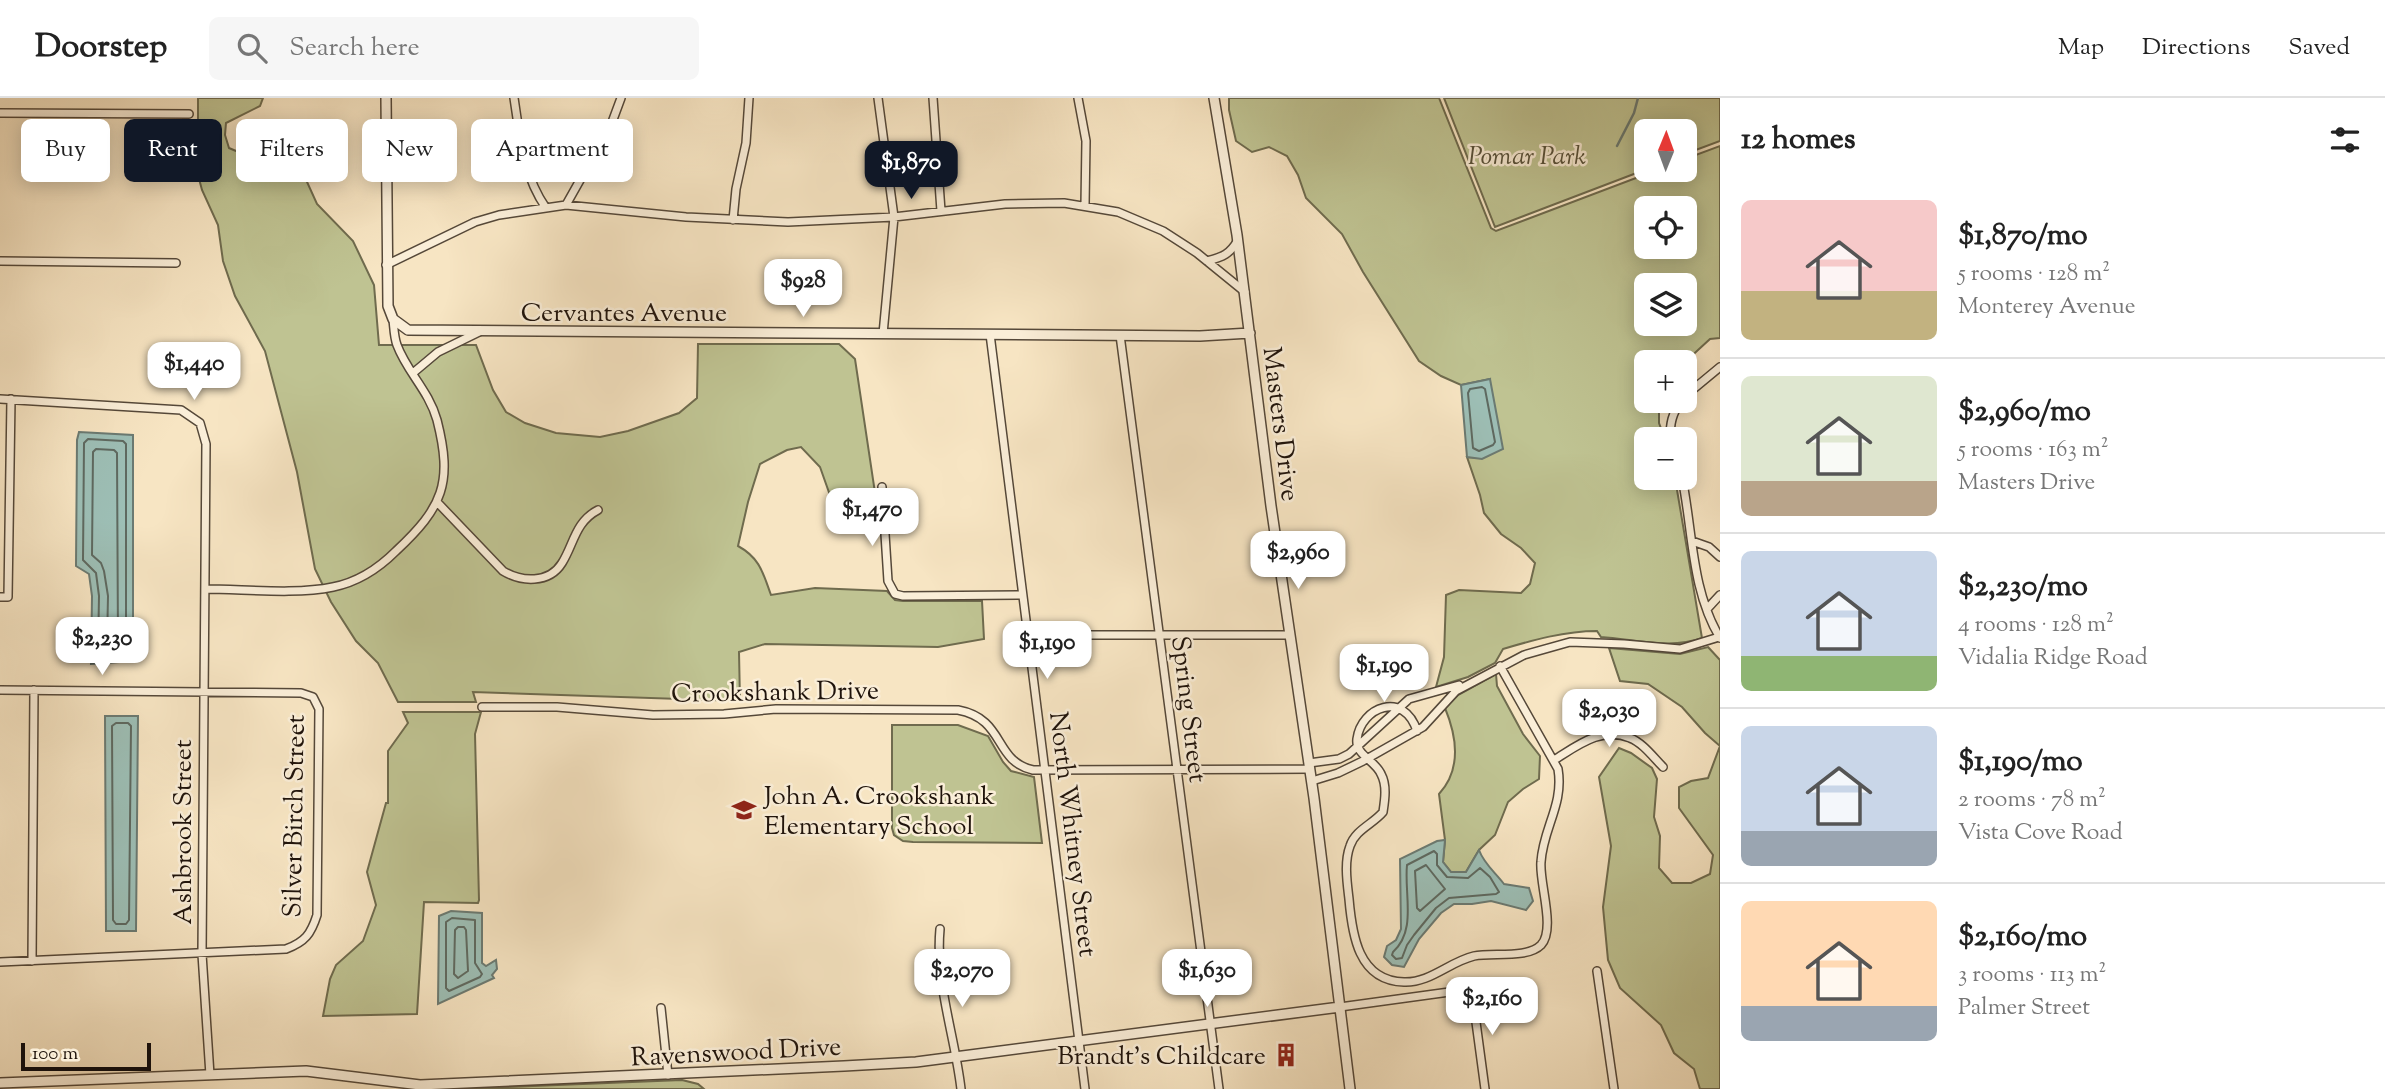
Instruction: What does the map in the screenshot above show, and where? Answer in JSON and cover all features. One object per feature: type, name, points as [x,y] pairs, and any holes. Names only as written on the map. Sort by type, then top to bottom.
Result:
[{"type":"street","points":[[205,589],[321,589],[359,579],[380,567],[422,527],[437,502],[445,468],[443,444],[431,401],[396,343],[393,319],[388,306],[386,98]]},
{"type":"street","points":[[514,98],[526,168],[536,195],[546,208]]},
{"type":"street","points":[[566,205],[611,125],[621,98]]},
{"type":"street","points":[[733,220],[738,177],[746,143],[749,98]]},
{"type":"street","points":[[878,98],[894,217],[883,334]]},
{"type":"street","points":[[933,98],[941,211]]},
{"type":"street","points":[[1078,98],[1086,141],[1084,205]]},
{"type":"street","name":"Masters Drive","points":[[1214,98],[1238,239],[1312,781],[1350,1089]]},
{"type":"street","points":[[0,113],[189,114]]},
{"type":"street","points":[[386,265],[475,222],[499,215],[566,205],[733,220],[815,222],[1016,204],[1064,203],[1084,205],[1141,220],[1183,243],[1245,292]]},
{"type":"street","points":[[1207,261],[1231,252],[1238,239]]},
{"type":"street","points":[[0,261],[176,263]]},
{"type":"street","name":"Cervantes Avenue","points":[[393,319],[413,332],[1200,336],[1250,333]]},
{"type":"street","points":[[413,373],[438,352],[479,332]]},
{"type":"street","name":"North Whitney Street","points":[[990,334],[1085,1089]]},
{"type":"street","name":"Spring Street","points":[[1119,335],[1219,1089]]},
{"type":"street","points":[[1697,386],[1720,367]]},
{"type":"street","name":"Ashbrook Street","points":[[0,399],[181,410],[200,423],[206,444],[202,954],[211,1074]]},
{"type":"street","points":[[0,597],[8,597],[11,399]]},
{"type":"street","points":[[883,487],[888,581],[895,594],[1022,596]]},
{"type":"street","points":[[1312,781],[1368,758],[1417,731],[1431,720],[1456,691],[1500,666],[1535,651],[1570,642],[1680,649],[1720,637],[1707,609],[1696,570],[1684,490]]},
{"type":"street","points":[[437,502],[503,571],[523,579],[540,579],[561,565],[573,537],[587,516],[598,510]]},
{"type":"street","points":[[1692,541],[1709,547],[1720,557]]},
{"type":"street","points":[[1707,609],[1720,595]]},
{"type":"street","points":[[1027,635],[1290,635]]},
{"type":"street","points":[[1417,731],[1407,712],[1389,706],[1381,708],[1360,727],[1358,747],[1383,776],[1385,792],[1383,812],[1357,834],[1350,844],[1347,879],[1352,934],[1370,968],[1381,976],[1402,983],[1418,981],[1474,956],[1523,953],[1534,950],[1543,943],[1548,922],[1541,861],[1561,784],[1554,760],[1500,666]]},
{"type":"street","points":[[1044,770],[1310,766],[1339,759],[1358,747],[1409,699],[1470,682]]},
{"type":"street","points":[[0,690],[204,692]]},
{"type":"street","points":[[32,961],[34,690]]},
{"type":"street","name":"Silver Birch Street","points":[[202,954],[286,949],[300,944],[310,934],[317,915],[319,709],[313,696],[301,693],[204,692]]},
{"type":"street","name":"Crookshank Drive","points":[[482,707],[557,707],[653,715],[724,714],[776,709],[958,710],[979,716],[990,725],[1014,761],[1028,769],[1044,770]]},
{"type":"street","points":[[1554,760],[1591,737],[1617,735],[1639,743],[1664,766]]},
{"type":"street","points":[[940,929],[939,960],[942,985],[961,1089]]},
{"type":"street","points":[[0,962],[202,954]]},
{"type":"street","points":[[1597,971],[1614,1089]]},
{"type":"street","name":"Ravenswood Drive","points":[[0,1083],[46,1085],[211,1074],[306,1071],[420,1086],[904,1063],[1464,990],[1470,993],[1473,1000],[1485,1089]]},
{"type":"street","points":[[661,1008],[668,1076]]},
{"type":"street","points":[[360,1089],[361,1078]]},
{"type":"green space","points":[[198,98],[263,98],[260,106],[226,123],[225,135],[229,148],[236,151],[236,182],[307,182],[317,204],[353,241],[374,285],[379,345],[476,345],[493,390],[506,412],[525,423],[556,433],[600,437],[628,431],[679,413],[697,398],[698,344],[839,344],[855,359],[877,506],[860,520],[843,514],[831,498],[820,467],[801,447],[787,450],[760,464],[738,546],[756,561],[771,595],[815,588],[887,591],[895,600],[903,601],[982,601],[984,639],[938,647],[765,644],[739,652],[740,701],[473,692],[476,702],[398,702],[378,663],[356,641],[331,602],[315,569],[297,472],[265,351],[235,296],[223,261],[218,225],[200,182],[222,182],[222,119],[198,119]]},
{"type":"green space","points":[[1229,98],[1439,98],[1491,228],[1496,231],[1634,179],[1634,182],[1698,182],[1698,154],[1720,146],[1720,338],[1710,339],[1697,351],[1634,350],[1634,413],[1659,413],[1660,427],[1634,427],[1634,490],[1677,490],[1702,638],[1677,643],[1652,643],[1601,637],[1597,631],[1561,634],[1503,649],[1495,663],[1468,677],[1436,687],[1444,657],[1446,595],[1459,590],[1521,593],[1530,584],[1535,563],[1521,548],[1501,534],[1484,513],[1467,457],[1482,458],[1490,379],[1461,385],[1441,376],[1419,361],[1342,234],[1306,198],[1298,175],[1287,156],[1269,147],[1252,152],[1236,141]]},
{"type":"green space","name":"Pomar Park","points":[[1444,98],[1720,98],[1720,141],[1698,149],[1698,119],[1634,119],[1634,174],[1495,227]]},
{"type":"green space","points":[[1708,647],[1720,660],[1720,746],[1682,707],[1648,684],[1620,681],[1609,648],[1680,654]]},
{"type":"green space","points":[[1496,674],[1497,686],[1523,734],[1540,756],[1539,779],[1508,802],[1495,835],[1479,850],[1466,872],[1451,872],[1443,862],[1445,840],[1439,794],[1451,774],[1455,752],[1445,708],[1458,695]]},
{"type":"green space","points":[[403,712],[481,712],[475,734],[479,900],[478,903],[424,902],[417,1014],[323,1016],[330,979],[336,965],[363,941],[376,905],[367,872],[388,803],[388,751],[408,723]]},
{"type":"green space","points":[[892,725],[958,725],[988,736],[1011,771],[1034,777],[1042,843],[913,842],[903,841],[894,835]]},
{"type":"green space","points":[[1720,746],[1720,1089],[1700,1089],[1694,1069],[1674,1053],[1661,1025],[1620,988],[1608,960],[1603,907],[1611,846],[1599,777],[1619,748],[1652,768],[1657,779],[1654,817],[1660,836],[1659,868],[1672,883],[1691,883],[1710,874],[1713,855],[1679,808],[1679,787],[1691,781],[1708,778]]},
{"type":"green space","points":[[682,1080],[698,1084],[704,1089],[457,1089]]},
{"type":"water","points":[[1490,379],[1503,449],[1482,459],[1467,457],[1461,385]]},
{"type":"water","points":[[79,432],[133,435],[133,661],[91,664],[92,596],[89,574],[76,566]]},
{"type":"water","points":[[105,716],[138,716],[136,931],[106,931]]},
{"type":"water","points":[[1445,840],[1443,862],[1451,872],[1466,872],[1479,850],[1504,884],[1529,888],[1533,901],[1526,910],[1491,901],[1454,904],[1441,913],[1419,939],[1404,967],[1392,965],[1384,957],[1387,946],[1396,940],[1401,929],[1400,859],[1437,841]]},
{"type":"water","points":[[451,911],[482,913],[482,963],[486,966],[496,960],[497,969],[492,975],[494,978],[438,1004],[439,916]]},
{"type":"waterway","points":[[1617,146],[1634,113],[1638,98]]},
{"type":"place","name":"John A. Crookshank Elementary School","points":[[744,810]]},
{"type":"place","name":"Brandt's Childcare","points":[[1286,1055]]}]
